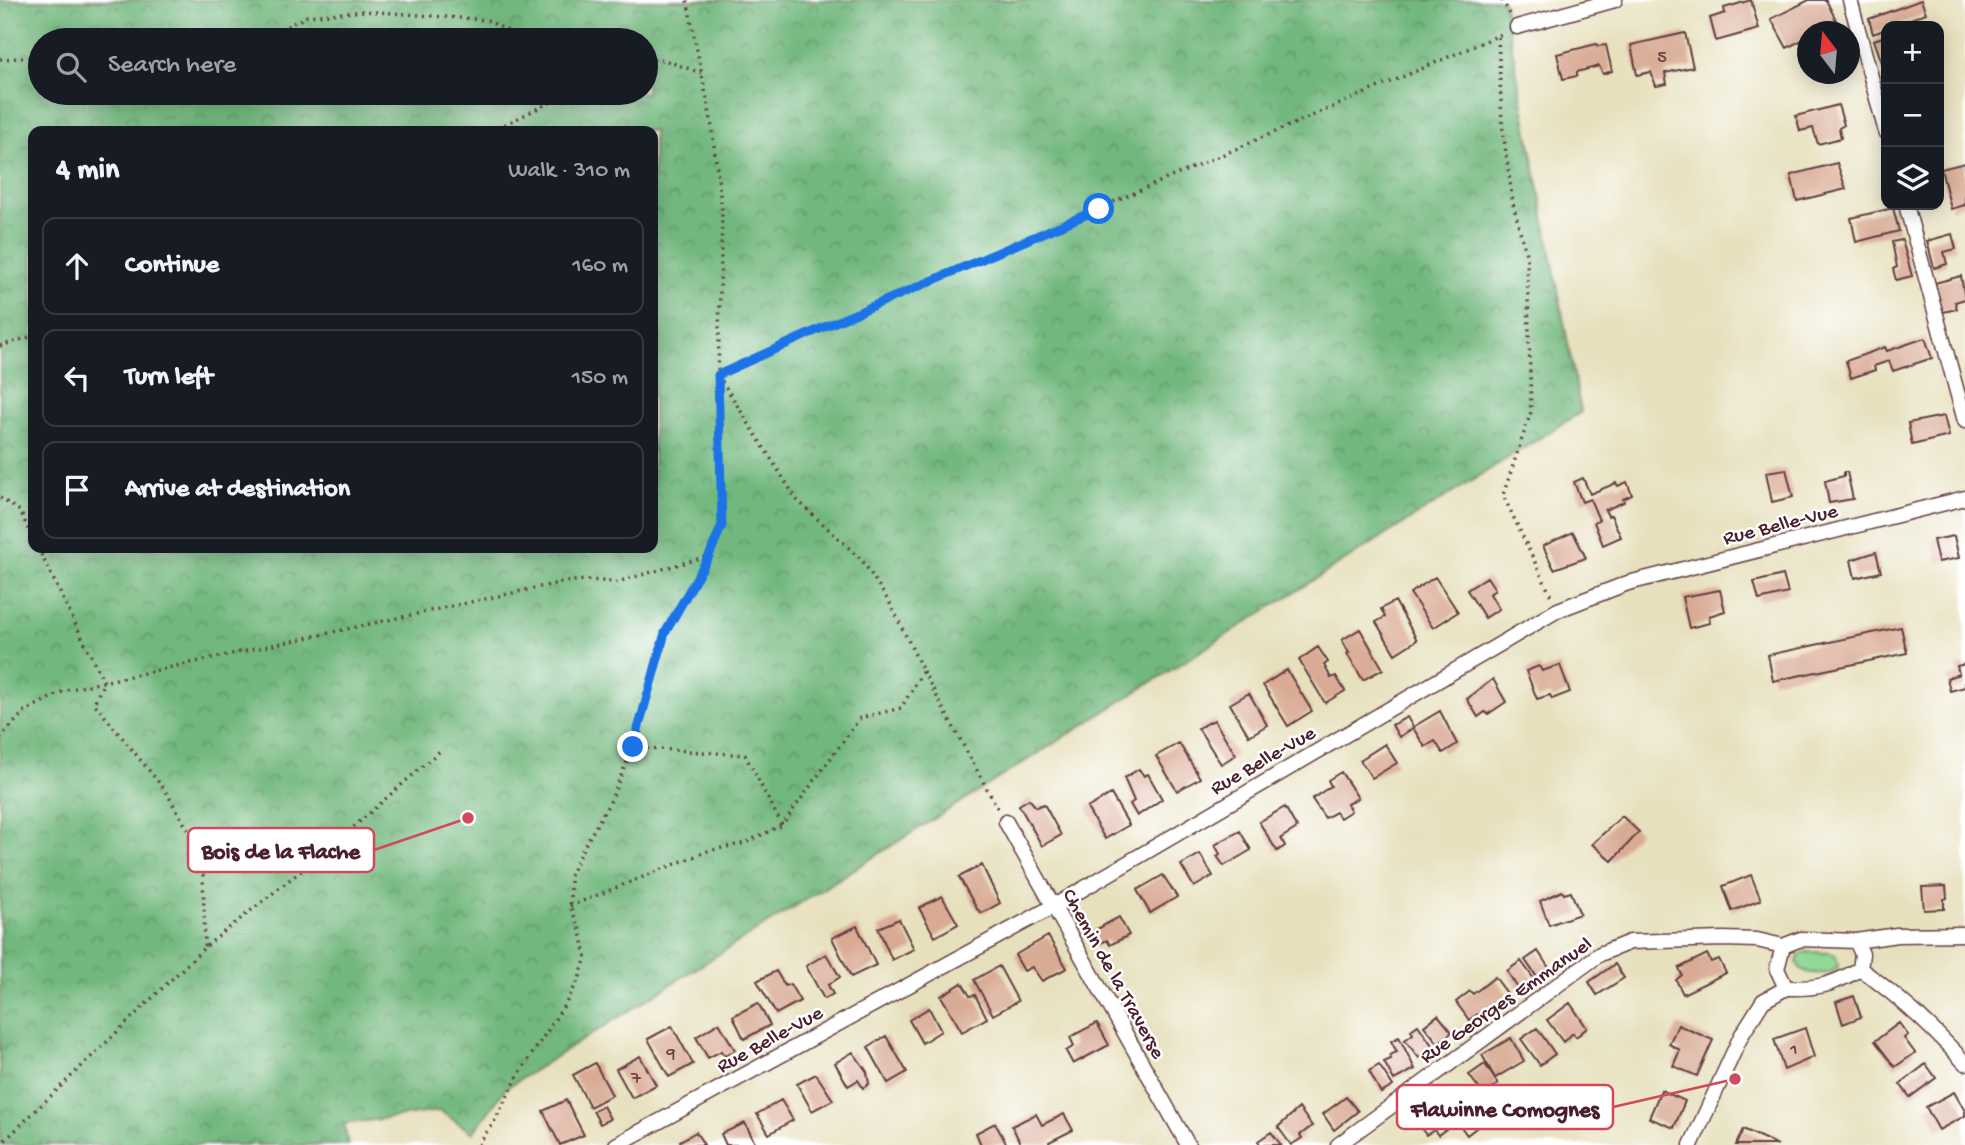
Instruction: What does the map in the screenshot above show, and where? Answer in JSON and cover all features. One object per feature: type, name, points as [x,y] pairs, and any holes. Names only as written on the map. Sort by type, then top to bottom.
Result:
[{"type":"street","points":[[1517,27],[1615,0]]},
{"type":"street","points":[[1850,0],[1881,114]]},
{"type":"street","points":[[1908,210],[1960,381],[1965,421]]},
{"type":"street","name":"Rue Belle-Vue","points":[[616,1145],[1054,906],[1558,610],[1628,583],[1965,498]]},
{"type":"street","name":"Chemin de la Traverse","points":[[1006,822],[1188,1145]]},
{"type":"street","name":"Rue Georges Emmanuel","points":[[1338,1145],[1601,954],[1630,942],[1757,940],[1783,946],[1801,939],[1856,941],[1897,935],[1965,934]]},
{"type":"street","points":[[1856,941],[1862,954],[1860,969]]},
{"type":"street","points":[[1783,946],[1777,969],[1786,988]]},
{"type":"street","points":[[1691,1145],[1741,1035],[1763,1001],[1786,988],[1811,989],[1834,984],[1860,969]]},
{"type":"street","points":[[1860,969],[1930,1025],[1965,1063]]},
{"type":"path","points":[[480,1145],[485,1134],[494,1125],[519,1074],[579,979],[586,957],[581,932],[570,906],[570,876],[611,800],[633,747],[665,633],[709,556],[722,525],[718,375],[722,211],[711,120],[687,0]]},
{"type":"path","points":[[284,28],[307,16],[365,11],[487,20],[502,28]]},
{"type":"path","points":[[718,375],[1517,27]]},
{"type":"path","points":[[1498,36],[1502,123],[1513,204],[1527,258],[1531,412],[1503,495],[1558,610]]},
{"type":"path","points":[[0,59],[28,58]]},
{"type":"path","points":[[658,60],[702,73]]},
{"type":"path","points":[[502,126],[545,105]]},
{"type":"path","points":[[0,346],[28,338]]},
{"type":"path","points":[[718,375],[797,500],[862,560],[891,606],[923,671],[1006,822]]},
{"type":"path","points":[[0,498],[20,511],[28,528]]},
{"type":"path","points":[[40,553],[104,682]]},
{"type":"path","points":[[0,738],[25,710],[66,690],[563,582],[617,582],[709,556]]},
{"type":"path","points":[[570,906],[708,851],[745,843],[782,825],[860,718],[901,708],[923,671]]},
{"type":"path","points":[[104,682],[94,703],[165,790],[188,830],[203,875],[205,947]]},
{"type":"path","points":[[633,747],[745,755],[782,825]]},
{"type":"path","points":[[0,1144],[205,947],[331,847],[442,749]]},
{"type":"green space","points":[[0,0],[1503,0],[1581,412],[506,1088],[473,1133],[440,1111],[344,1124],[348,1145],[0,1145]]},
{"type":"green space","points":[[1805,952],[1831,953],[1836,957],[1838,967],[1830,973],[1807,972],[1797,963],[1799,956]]},
{"type":"building","points":[[1751,0],[1759,29],[1716,41],[1710,18],[1725,13],[1724,8]]},
{"type":"building","points":[[1809,0],[1826,0],[1836,21],[1797,21],[1797,43],[1787,48],[1771,19]]},
{"type":"building","points":[[1921,0],[1926,13],[1906,21],[1881,21],[1881,31],[1873,34],[1869,19]]},
{"type":"building","points":[[1685,33],[1693,67],[1665,73],[1667,84],[1656,86],[1651,72],[1637,75],[1631,45]]},
{"type":"building","points":[[1881,38],[1881,60],[1874,40]]},
{"type":"building","points":[[1596,44],[1606,45],[1612,71],[1603,74],[1599,66],[1563,79],[1557,54]]},
{"type":"building","points":[[1838,105],[1844,125],[1839,128],[1841,138],[1818,144],[1813,128],[1800,131],[1796,116]]},
{"type":"building","points":[[1837,163],[1846,189],[1797,201],[1791,175]]},
{"type":"building","points":[[1965,163],[1965,205],[1951,209],[1944,181],[1944,168]]},
{"type":"building","points":[[1894,210],[1899,231],[1856,242],[1851,218]]},
{"type":"building","points":[[1952,234],[1956,249],[1944,252],[1947,264],[1934,268],[1927,241]]},
{"type":"building","points":[[1902,240],[1912,276],[1896,280],[1893,269],[1897,267],[1892,242]]},
{"type":"building","points":[[1961,276],[1965,299],[1955,302],[1957,309],[1943,312],[1935,283]]},
{"type":"building","points":[[1925,338],[1932,358],[1893,371],[1889,361],[1874,366],[1875,370],[1851,378],[1846,361],[1885,347],[1887,351]]},
{"type":"building","points":[[1944,416],[1949,436],[1912,445],[1908,423]]},
{"type":"building","points":[[1786,469],[1793,497],[1772,502],[1766,472]]},
{"type":"building","points":[[1844,472],[1847,472],[1853,499],[1829,503],[1825,481],[1844,476]]},
{"type":"building","points":[[1583,478],[1590,494],[1616,483],[1618,486],[1627,482],[1632,495],[1623,499],[1624,502],[1605,510],[1608,516],[1611,515],[1621,537],[1603,545],[1594,522],[1599,520],[1590,499],[1582,502],[1574,482]]},
{"type":"building","points":[[1573,532],[1586,558],[1554,569],[1543,546]]},
{"type":"building","points":[[1954,536],[1959,558],[1938,562],[1933,540]]},
{"type":"building","points":[[1876,552],[1881,572],[1855,578],[1851,560]]},
{"type":"building","points":[[1783,575],[1788,593],[1759,600],[1754,582]]},
{"type":"building","points":[[1435,577],[1458,612],[1433,628],[1410,593]]},
{"type":"building","points":[[1487,577],[1495,589],[1490,594],[1499,609],[1485,618],[1467,590]]},
{"type":"building","points":[[1720,590],[1725,611],[1709,616],[1710,623],[1689,628],[1682,597]]},
{"type":"building","points":[[1395,601],[1417,640],[1395,654],[1376,622],[1385,617],[1381,609]]},
{"type":"building","points":[[1901,627],[1907,653],[1773,681],[1768,655]]},
{"type":"building","points":[[1360,629],[1383,669],[1363,680],[1342,640]]},
{"type":"building","points":[[1318,647],[1328,662],[1324,665],[1331,678],[1336,676],[1345,691],[1325,703],[1299,660]]},
{"type":"building","points":[[1965,664],[1965,687],[1950,691],[1947,678],[1959,674],[1957,666]]},
{"type":"building","points":[[1560,665],[1570,692],[1552,699],[1550,695],[1537,699],[1526,671],[1539,666],[1542,671]]},
{"type":"building","points":[[1287,670],[1312,711],[1288,726],[1263,685]]},
{"type":"building","points":[[1493,679],[1506,702],[1478,717],[1467,699]]},
{"type":"building","points":[[1249,693],[1267,725],[1249,736],[1230,704]]},
{"type":"building","points":[[1440,711],[1457,744],[1443,753],[1435,741],[1425,747],[1413,728],[1399,737],[1392,725],[1407,717],[1413,727]]},
{"type":"building","points":[[1214,720],[1236,755],[1221,764],[1198,728]]},
{"type":"building","points":[[1179,743],[1200,778],[1177,791],[1156,756]]},
{"type":"building","points":[[1385,744],[1397,763],[1372,778],[1360,760]]},
{"type":"building","points":[[1139,769],[1144,776],[1148,774],[1162,799],[1137,816],[1130,804],[1134,801],[1124,778]]},
{"type":"building","points":[[1341,772],[1358,798],[1347,804],[1351,811],[1340,818],[1336,812],[1325,818],[1312,799],[1331,786],[1328,780]]},
{"type":"building","points":[[1111,794],[1129,825],[1105,839],[1087,808]]},
{"type":"building","points":[[1029,799],[1036,807],[1044,804],[1061,835],[1042,846],[1019,805]]},
{"type":"building","points":[[1285,807],[1297,828],[1281,838],[1285,846],[1277,851],[1259,822]]},
{"type":"building","points":[[1622,816],[1639,832],[1612,861],[1592,844]]},
{"type":"building","points":[[1240,831],[1251,850],[1224,866],[1217,856],[1220,854],[1215,845]]},
{"type":"building","points":[[1200,854],[1213,876],[1194,887],[1181,865]]},
{"type":"building","points":[[982,865],[1000,903],[982,913],[959,877]]},
{"type":"building","points":[[1163,875],[1177,897],[1150,913],[1137,890]]},
{"type":"building","points":[[1751,875],[1761,900],[1732,911],[1723,886]]},
{"type":"building","points":[[1946,886],[1944,909],[1924,910],[1922,887]]},
{"type":"building","points":[[1562,891],[1564,894],[1571,892],[1580,914],[1549,925],[1540,901]]},
{"type":"building","points":[[942,896],[958,924],[935,937],[919,908]]},
{"type":"building","points":[[1119,917],[1129,935],[1110,945],[1107,940],[1097,945],[1090,933]]},
{"type":"building","points":[[899,919],[914,949],[892,960],[878,928]]},
{"type":"building","points":[[857,926],[876,965],[851,977],[832,938]]},
{"type":"building","points":[[1048,936],[1067,968],[1042,981],[1032,967],[1024,971],[1015,955]]},
{"type":"building","points":[[1538,951],[1549,968],[1537,977],[1525,960]]},
{"type":"building","points":[[826,954],[840,977],[828,985],[833,994],[824,999],[806,966]]},
{"type":"building","points":[[1707,954],[1711,962],[1719,959],[1726,973],[1683,994],[1676,980],[1682,975],[1679,968]]},
{"type":"building","points":[[1521,961],[1534,979],[1519,990],[1507,971]]},
{"type":"building","points":[[1615,964],[1624,978],[1597,995],[1589,982]]},
{"type":"building","points":[[999,966],[1018,1001],[993,1015],[974,980]]},
{"type":"building","points":[[776,971],[785,986],[790,984],[800,1001],[776,1014],[757,981]]},
{"type":"building","points":[[1495,977],[1509,996],[1469,1020],[1456,1002],[1470,991],[1473,994]]},
{"type":"building","points":[[962,983],[970,996],[975,995],[987,1018],[962,1032],[941,996]]},
{"type":"building","points":[[1854,996],[1861,1017],[1843,1024],[1836,1002]]},
{"type":"building","points":[[758,1003],[770,1025],[744,1039],[733,1016]]},
{"type":"building","points":[[1570,1003],[1587,1028],[1576,1037],[1573,1033],[1563,1042],[1547,1020]]},
{"type":"building","points":[[929,1008],[941,1031],[922,1043],[909,1020]]},
{"type":"building","points":[[1438,1015],[1452,1032],[1438,1043],[1424,1026]]},
{"type":"building","points":[[719,1023],[735,1050],[725,1056],[721,1051],[708,1058],[696,1037]]},
{"type":"building","points":[[1097,1023],[1109,1045],[1073,1064],[1066,1051],[1074,1046],[1070,1037]]},
{"type":"building","points":[[1899,1023],[1908,1035],[1904,1038],[1915,1053],[1895,1067],[1875,1041]]},
{"type":"building","points":[[1418,1025],[1434,1048],[1419,1058],[1405,1040],[1413,1034],[1411,1030]]},
{"type":"building","points":[[1678,1025],[1713,1040],[1697,1076],[1673,1066],[1680,1050],[1669,1044]]},
{"type":"building","points":[[672,1026],[693,1064],[669,1077],[648,1039]]},
{"type":"building","points":[[1537,1028],[1555,1054],[1540,1065],[1521,1039]]},
{"type":"building","points":[[1805,1028],[1814,1057],[1784,1070],[1774,1039]]},
{"type":"building","points":[[886,1036],[907,1072],[888,1083],[868,1047]]},
{"type":"building","points":[[1399,1037],[1415,1069],[1394,1080],[1384,1062],[1397,1052],[1391,1041]]},
{"type":"building","points":[[1511,1038],[1524,1061],[1495,1078],[1482,1055]]},
{"type":"building","points":[[853,1052],[867,1072],[869,1084],[863,1088],[858,1080],[848,1086],[835,1063]]},
{"type":"building","points":[[640,1056],[656,1085],[632,1098],[616,1069]]},
{"type":"building","points":[[595,1063],[612,1095],[590,1107],[573,1075]]},
{"type":"building","points":[[1485,1064],[1498,1084],[1484,1095],[1469,1075]]},
{"type":"building","points":[[1926,1064],[1936,1078],[1910,1097],[1900,1084]]},
{"type":"building","points":[[1379,1065],[1393,1086],[1381,1093],[1369,1071]]},
{"type":"building","points":[[816,1074],[833,1100],[812,1111],[797,1084]]},
{"type":"building","points":[[1454,1088],[1481,1124],[1467,1135],[1440,1098]]},
{"type":"building","points":[[1661,1090],[1685,1101],[1674,1128],[1649,1118]]},
{"type":"building","points":[[1954,1092],[1965,1116],[1939,1130],[1926,1107]]},
{"type":"building","points":[[1346,1097],[1358,1111],[1334,1130],[1323,1114]]},
{"type":"building","points":[[566,1100],[584,1135],[560,1145],[543,1111]]},
{"type":"building","points":[[781,1100],[793,1120],[769,1134],[757,1114]]},
{"type":"building","points":[[1437,1101],[1450,1118],[1442,1123],[1446,1129],[1438,1135],[1434,1130],[1426,1135],[1413,1117]]},
{"type":"building","points":[[603,1106],[610,1119],[600,1124],[593,1111]]},
{"type":"building","points":[[1299,1108],[1312,1126],[1300,1135],[1302,1138],[1291,1145],[1278,1127]]},
{"type":"building","points":[[1036,1114],[1042,1125],[1064,1114],[1073,1130],[1049,1142],[1050,1145],[1021,1145],[1012,1126]]},
{"type":"building","points":[[745,1123],[756,1145],[726,1145],[721,1134]]},
{"type":"building","points":[[995,1123],[1006,1143],[981,1145],[976,1133]]},
{"type":"building","points":[[1743,1129],[1778,1145],[1736,1145]]},
{"type":"building","points":[[696,1132],[704,1145],[682,1145],[680,1141]]},
{"type":"building","points":[[1271,1132],[1281,1145],[1260,1145],[1258,1141]]},
{"type":"place","name":"Bois de la Flache","points":[[468,818]]},
{"type":"place","name":"Flawinne Comognes","points":[[1735,1079]]},
{"type":"route","points":[[633,747],[665,633],[709,556],[722,525],[718,375],[1099,209]]}]
